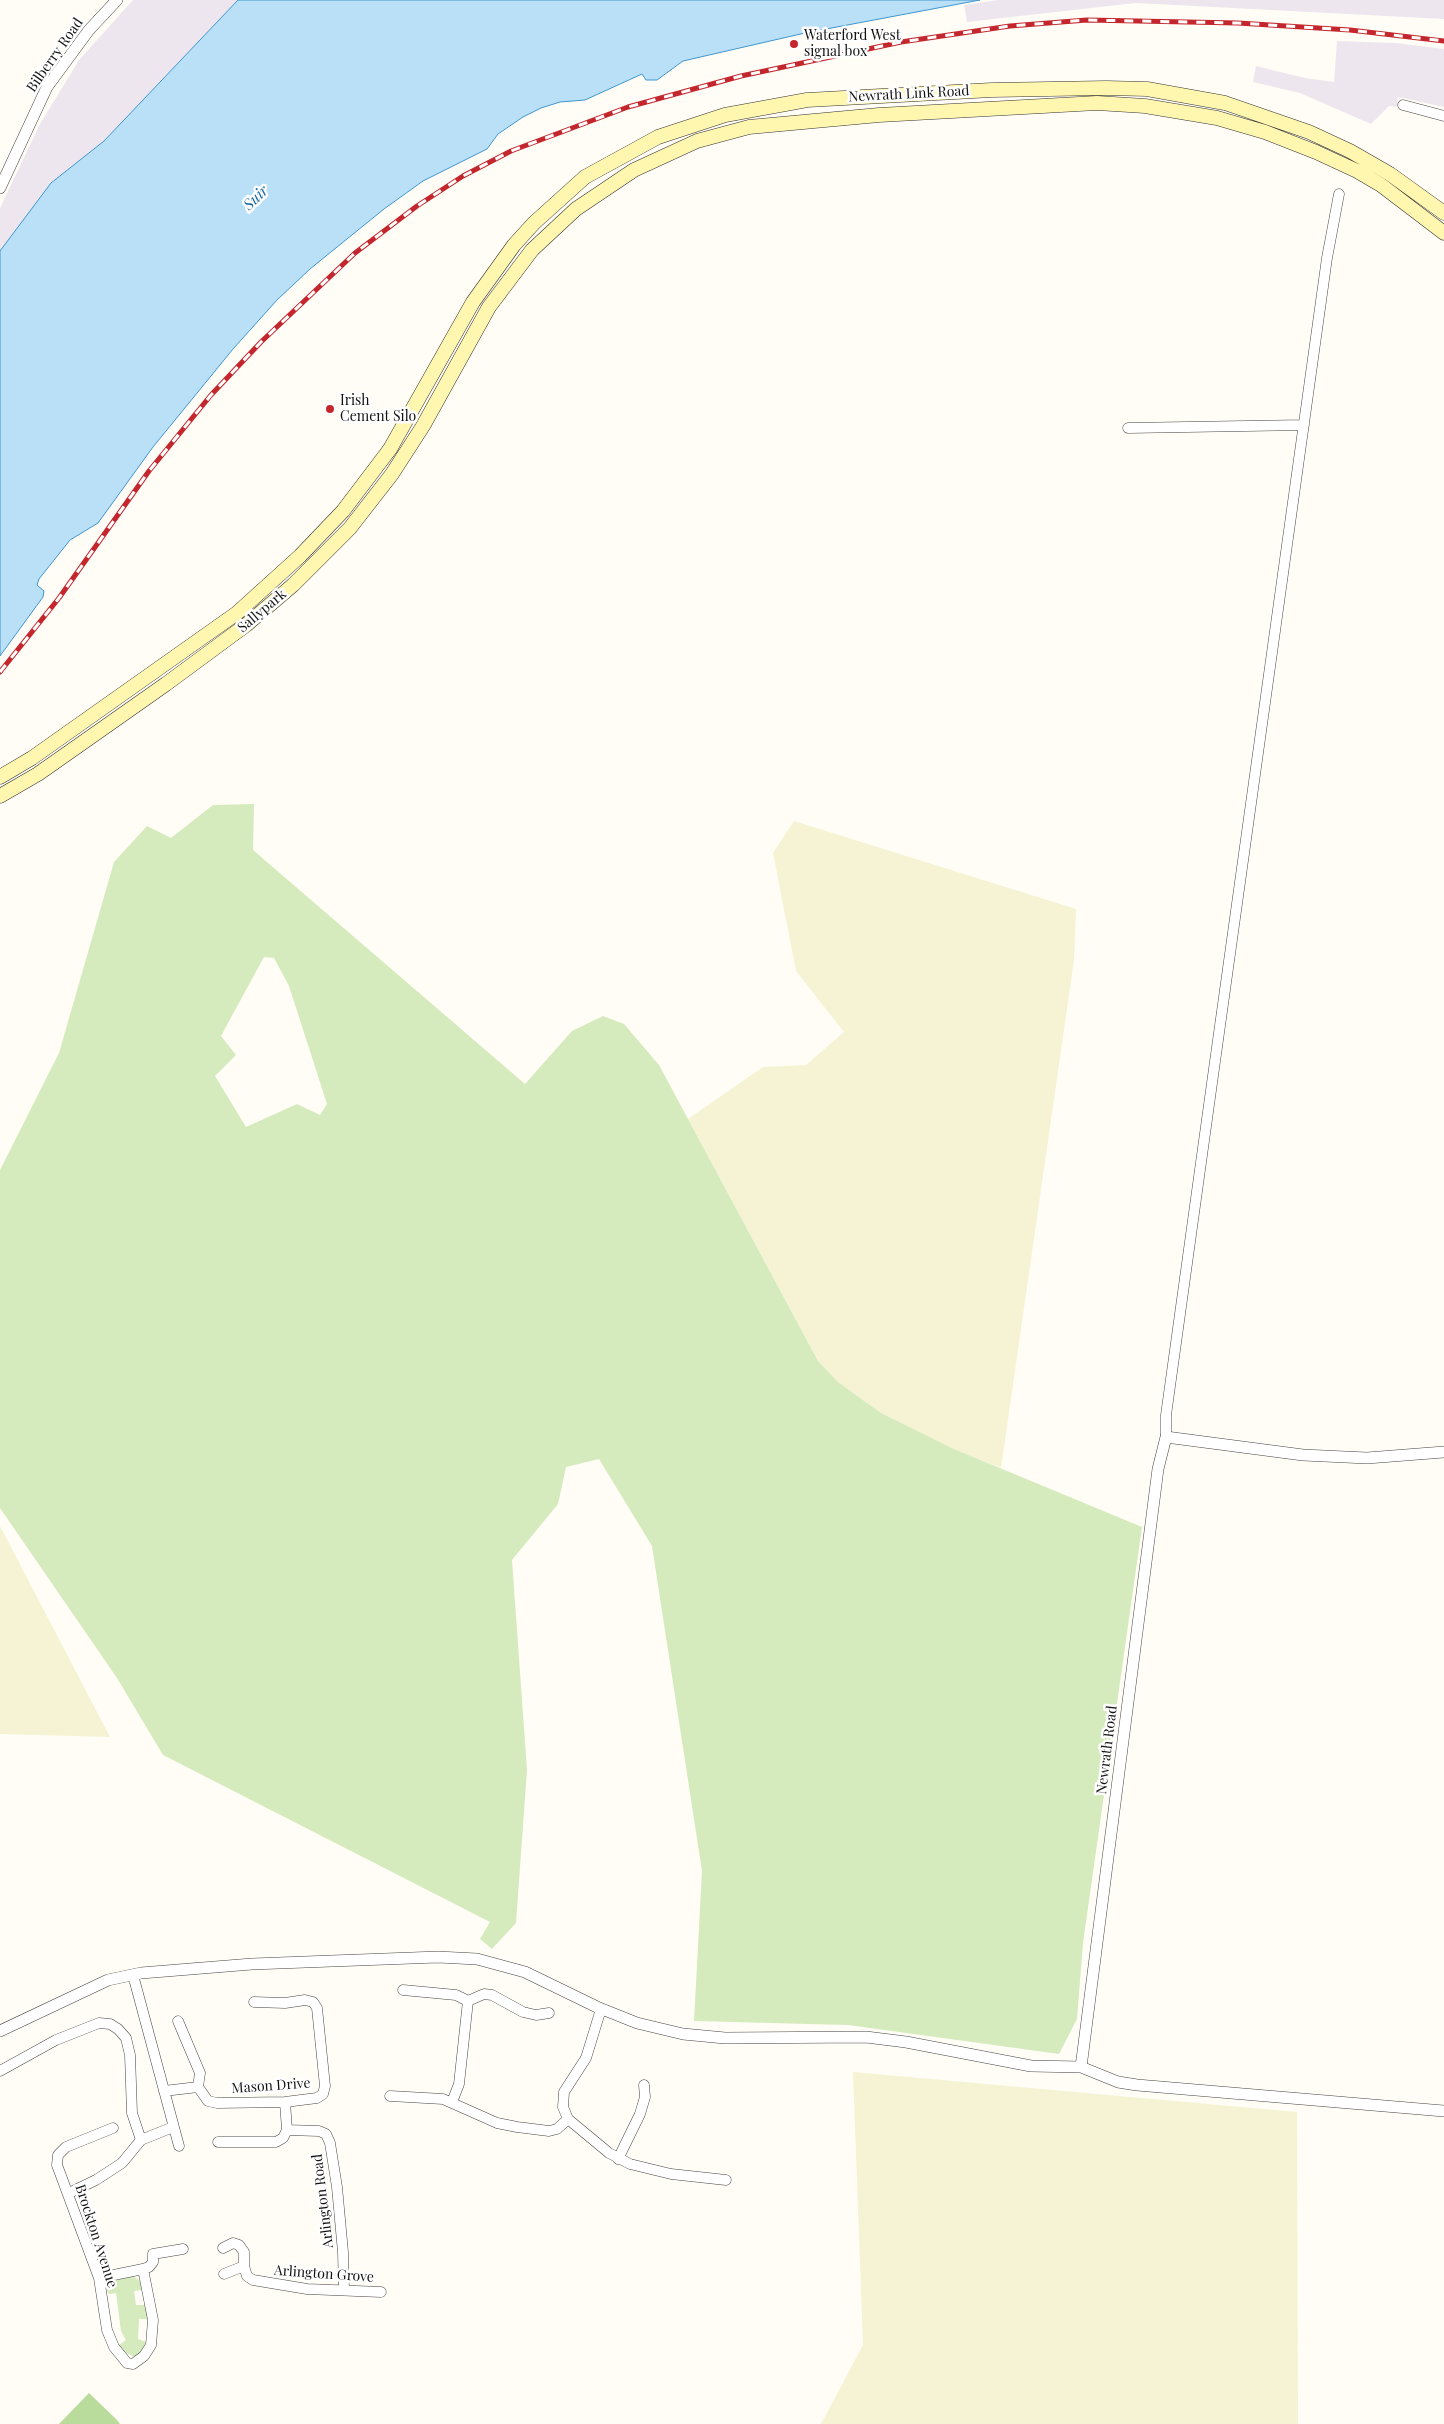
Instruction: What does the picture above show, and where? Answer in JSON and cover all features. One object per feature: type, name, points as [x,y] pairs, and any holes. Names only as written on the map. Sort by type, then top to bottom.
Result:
[{"type":"main road","name":"Newrath Link Road","points":[[446,351],[477,296],[505,256],[534,223],[585,177],[658,137],[725,114],[807,100],[992,90],[1106,88],[1148,89],[1188,95],[1225,103],[1268,117],[1350,151],[1390,174],[1444,213]]},
{"type":"main road","name":"Newrath Link Road","points":[[458,361],[489,307],[515,270],[545,236],[576,209],[634,170],[697,141],[749,127],[879,115],[1097,103],[1185,111],[1265,132],[1357,171],[1381,185],[1444,233]]},
{"type":"main road","name":"Sallypark","points":[[0,777],[32,758],[236,613],[300,556],[343,510],[380,463],[414,409],[446,351]]},
{"type":"main road","name":"Sallypark","points":[[0,796],[38,774],[198,661],[246,625],[298,580],[344,534],[381,489],[423,426],[458,361]]},
{"type":"street","name":"Bilberry Road","points":[[0,188],[47,87],[89,30],[117,0]]},
{"type":"street","points":[[1403,106],[1444,116]]},
{"type":"street","points":[[1339,194],[1327,258],[1166,1415],[1166,1437],[1303,1455],[1367,1458],[1444,1452]]},
{"type":"street","points":[[1128,428],[1304,425]]},
{"type":"street","name":"Newrath Road","points":[[1081,2067],[1156,1491],[1166,1437]]},
{"type":"street","points":[[0,2031],[100,1984],[133,1975],[184,1968],[252,1964],[438,1958],[477,1959],[525,1972],[602,2009],[654,2028],[699,2037],[866,2037],[915,2044],[1031,2066],[1081,2067],[1118,2082],[1137,2085],[1444,2110]]},
{"type":"street","points":[[133,1975],[179,2146]]},
{"type":"street","points":[[403,1990],[456,1996],[468,2000],[484,1994],[492,1995],[523,2012],[536,2015],[548,2013]]},
{"type":"street","name":"Mason Drive","points":[[198,2087],[208,2101],[217,2103],[285,2102],[316,2098],[323,2094],[325,2086],[318,2008],[313,2002],[305,2000],[285,2003],[254,2002]]},
{"type":"street","points":[[452,2102],[460,2076],[468,2000]]},
{"type":"street","points":[[602,2009],[586,2058],[564,2092],[563,2107],[568,2119],[598,2145],[618,2159],[645,2169],[726,2180]]},
{"type":"street","points":[[164,2091],[198,2087],[200,2073],[178,2021]]},
{"type":"street","points":[[0,2071],[56,2040],[100,2023],[110,2024],[122,2034],[128,2047],[132,2113],[141,2140]]},
{"type":"street","points":[[618,2159],[640,2114],[645,2097],[644,2085]]},
{"type":"street","points":[[390,2096],[430,2096],[452,2102],[463,2109],[497,2123],[517,2127],[549,2131],[557,2129],[568,2119]]},
{"type":"street","points":[[218,2142],[276,2142],[283,2138],[287,2130],[285,2102]]},
{"type":"street","points":[[69,2193],[96,2180],[122,2163],[141,2140],[173,2127]]},
{"type":"street","name":"Brockton Avenue","points":[[113,2128],[66,2146],[58,2155],[57,2165],[99,2278],[108,2330],[114,2347],[127,2363],[133,2364],[144,2356],[151,2344],[153,2320],[143,2269]]},
{"type":"street","name":"Arlington Road","points":[[287,2130],[319,2131],[326,2134],[330,2143],[343,2252],[344,2290]]},
{"type":"street","points":[[223,2248],[233,2244],[239,2245],[244,2252],[244,2266],[224,2274]]},
{"type":"street","points":[[99,2278],[149,2267],[153,2262],[153,2254],[183,2249]]},
{"type":"street","name":"Arlington Grove","points":[[244,2266],[248,2276],[253,2280],[264,2283],[307,2289],[381,2292]]},
{"type":"shaded area","points":[[133,0],[238,0],[104,141],[51,183],[0,251],[0,208],[40,124],[79,60]]},
{"type":"shaded area","points":[[998,0],[1444,0],[1444,19],[1136,3],[967,22],[964,5]]},
{"type":"shaded area","points":[[1337,41],[1396,43],[1444,49],[1444,107],[1398,97],[1397,107],[1389,106],[1371,124],[1300,93],[1253,82],[1256,66],[1305,78],[1334,82]]},
{"type":"shaded area","points":[[794,821],[1076,909],[1074,960],[1001,1468],[954,1449],[881,1413],[838,1382],[818,1361],[688,1119],[763,1067],[806,1065],[844,1032],[796,971],[773,853]]},
{"type":"shaded area","points":[[0,1526],[110,1737],[0,1734]]},
{"type":"shaded area","points":[[853,2072],[1297,2112],[1298,2424],[821,2424],[863,2345]]},
{"type":"green space","points":[[254,804],[253,850],[525,1084],[572,1031],[603,1016],[624,1024],[659,1065],[818,1361],[838,1382],[881,1413],[954,1449],[1142,1527],[1083,1943],[1077,2019],[1059,2054],[848,2025],[694,2021],[702,1871],[652,1546],[599,1459],[566,1467],[558,1504],[512,1560],[527,1770],[516,1923],[492,1949],[480,1939],[490,1922],[163,1755],[117,1678],[0,1508],[0,1170],[59,1053],[114,862],[147,826],[171,838],[213,805]],"holes":[[[264,957],[274,958],[289,986],[327,1104],[320,1115],[297,1104],[246,1127],[215,1076],[236,1055],[221,1036]]]},
{"type":"green space","points":[[133,2276],[141,2282],[143,2290],[134,2291],[136,2305],[146,2305],[148,2319],[139,2319],[138,2339],[146,2342],[140,2355],[135,2357],[126,2353],[119,2345],[126,2340],[121,2331],[116,2293],[109,2294],[105,2286],[107,2282]]},
{"type":"green space","points":[[89,2393],[117,2420],[120,2424],[59,2424]]},
{"type":"water","name":"Suir","points":[[238,0],[980,0],[805,33],[683,61],[657,80],[646,80],[642,74],[585,100],[560,102],[541,108],[523,117],[498,134],[487,149],[423,181],[384,209],[310,269],[277,300],[233,349],[153,447],[98,523],[70,540],[39,579],[37,585],[44,591],[43,597],[0,656],[0,251],[51,183],[104,141]]},
{"type":"railway","points":[[0,672],[59,598],[149,471],[211,395],[261,342],[355,253],[417,206],[463,176],[511,151],[628,107],[741,76],[901,42],[1010,26],[1087,20],[1238,23],[1350,30],[1444,41]]},
{"type":"place","name":"Waterford West signal box","points":[[794,44]]},
{"type":"place","name":"Irish Cement Silo","points":[[330,409]]}]
